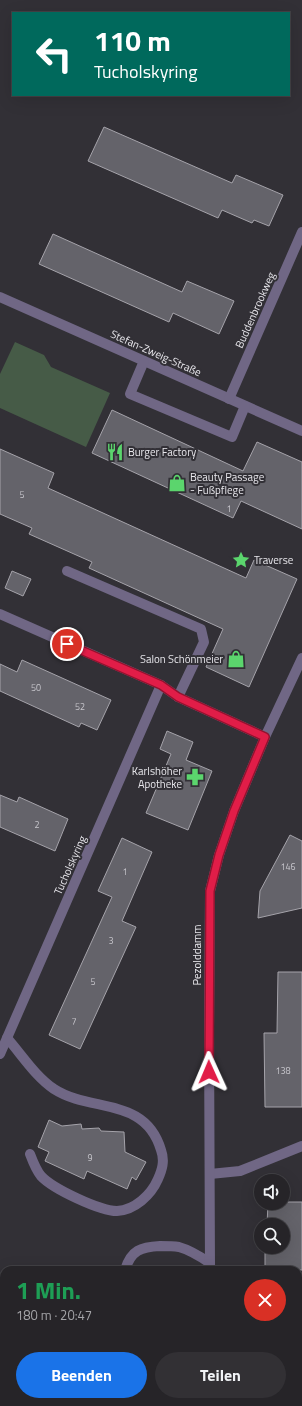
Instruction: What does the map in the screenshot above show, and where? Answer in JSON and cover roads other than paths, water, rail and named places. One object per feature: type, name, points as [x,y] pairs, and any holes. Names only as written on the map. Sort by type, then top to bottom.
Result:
[{"type":"street","name":"Buddenbrookweg","points":[[229,399],[302,232]]},
{"type":"street","name":"Stefan-Zweig-Straße","points":[[0,298],[302,432]]},
{"type":"street","points":[[144,361],[130,394],[232,437],[245,406]]},
{"type":"street","points":[[67,572],[201,629],[204,642],[178,697]]},
{"type":"street","points":[[0,614],[161,685],[178,697],[265,737]]},
{"type":"street","name":"Pezolddamm","points":[[210,1266],[210,891],[219,855],[234,811],[265,737],[302,658]]},
{"type":"street","name":"Tucholskyring","points":[[0,1054],[161,685]]},
{"type":"street","points":[[8,1038],[39,1077],[54,1089],[85,1101],[117,1108],[141,1120],[156,1138],[162,1151],[163,1168],[155,1187],[146,1197],[134,1207],[118,1211],[106,1209],[64,1192],[42,1176],[30,1154]]},
{"type":"street","points":[[210,1174],[240,1171],[302,1146]]},
{"type":"street","points":[[127,1266],[130,1258],[136,1252],[142,1248],[152,1246],[180,1247],[200,1256],[210,1266]]},
{"type":"place","name":"Burger Factory","points":[[115,452]]},
{"type":"place","name":"Beauty Passage - Fußpflege","points":[[177,483]]},
{"type":"place","name":"Traverse","points":[[241,560]]},
{"type":"place","name":"Salon Schönmeier","points":[[236,659]]},
{"type":"place","name":"Karlshöher Apotheke","points":[[195,777]]}]
